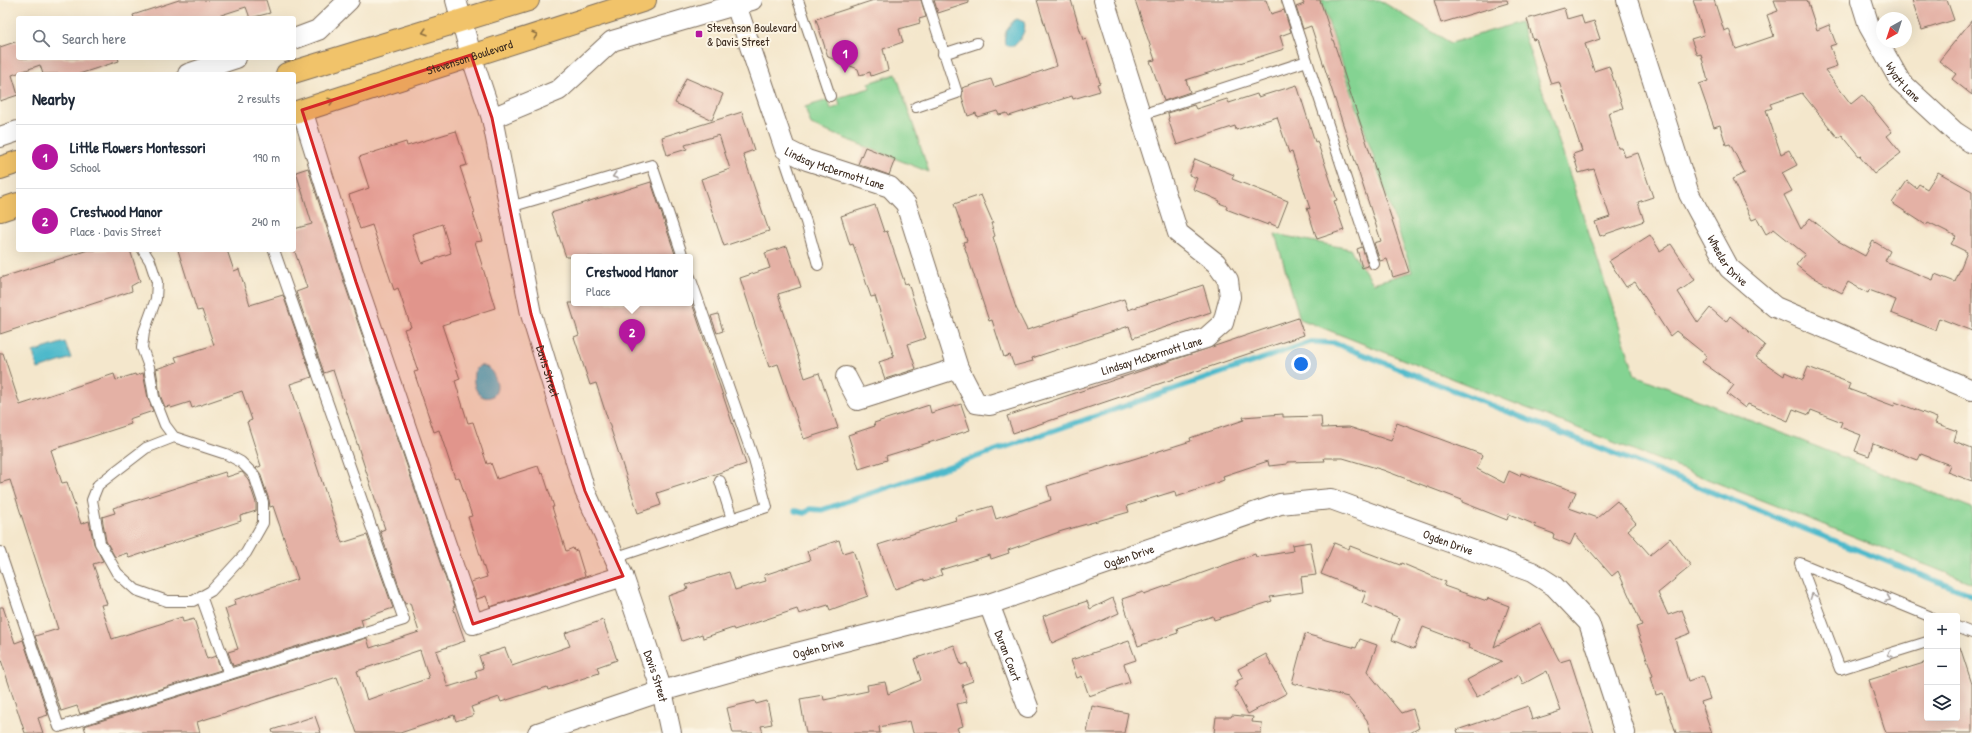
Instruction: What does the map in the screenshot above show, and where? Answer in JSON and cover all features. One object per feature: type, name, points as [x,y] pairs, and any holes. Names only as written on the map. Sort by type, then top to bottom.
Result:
[{"type":"main road","points":[[294,72],[528,0]]},
{"type":"main road","name":"Stevenson Boulevard","points":[[298,111],[645,0]]},
{"type":"main road","points":[[0,168],[16,163]]},
{"type":"main road","points":[[0,210],[16,205]]},
{"type":"street","points":[[296,38],[318,30],[349,0]]},
{"type":"street","name":"Davis Street","points":[[456,0],[463,20],[471,55],[492,118],[533,321],[585,491],[623,576],[662,691],[671,733]]},
{"type":"street","name":"Lindsay McDermott Lane","points":[[744,3],[785,150],[808,160],[890,187],[906,204],[958,368],[976,403],[990,405],[1206,338],[1223,323],[1230,297],[1228,280],[1216,263],[1178,233],[1104,0]]},
{"type":"street","name":"Wheeler Drive","points":[[1627,0],[1689,194],[1729,268],[1775,307],[1972,390]]},
{"type":"street","name":"Wyatt Lane","points":[[1861,0],[1869,26],[1900,81],[1955,132],[1972,143]]},
{"type":"street","points":[[492,118],[559,90],[612,41],[744,3]]},
{"type":"street","points":[[194,72],[230,60]]},
{"type":"street","points":[[298,111],[473,624],[623,576]]},
{"type":"street","points":[[0,136],[16,131]]},
{"type":"street","points":[[846,377],[858,400],[958,368]]},
{"type":"street","name":"Ogden Drive","points":[[538,733],[662,691],[770,660],[989,604],[1280,504],[1331,499],[1532,572],[1554,586],[1589,623],[1625,733]]},
{"type":"street","name":"Duran Court","points":[[989,604],[1028,707]]},
{"type":"lane","points":[[798,0],[830,96]]},
{"type":"lane","points":[[916,107],[957,93],[943,54],[927,0]]},
{"type":"lane","points":[[1287,0],[1374,264]]},
{"type":"lane","points":[[943,54],[977,43]]},
{"type":"lane","points":[[1141,115],[1307,61]]},
{"type":"lane","points":[[785,150],[786,163],[806,222],[818,265]]},
{"type":"lane","points":[[510,207],[652,165],[682,254]]},
{"type":"lane","points":[[144,252],[150,261],[157,282],[156,299],[144,332],[142,348],[149,367],[154,397],[165,425],[174,437],[226,454],[241,462],[254,475],[263,502],[263,523],[246,553],[223,580],[211,591],[193,601],[167,601],[136,590],[117,573],[100,543],[92,500],[98,485],[116,471],[146,448],[174,437]]},
{"type":"lane","points":[[0,552],[58,727],[404,620],[275,252]]},
{"type":"lane","points":[[614,558],[767,507],[754,460],[693,287]]},
{"type":"lane","points":[[720,481],[732,519]]},
{"type":"lane","points":[[1924,614],[1800,563],[1840,669],[1924,643]]},
{"type":"lane","points":[[202,596],[229,674]]},
{"type":"highlighted area","points":[[471,55],[492,118],[531,314],[585,491],[623,576],[473,624],[356,282],[302,110]]},
{"type":"green space","points":[[1321,0],[1379,0],[1451,43],[1520,22],[1635,375],[1972,508],[1972,583],[1300,319],[1275,234],[1350,249],[1373,283],[1412,272]]},
{"type":"green space","points":[[896,74],[929,172],[811,125],[805,107],[828,100],[831,109],[840,106],[838,98],[870,88],[869,83]]},
{"type":"water","points":[[1017,19],[1024,22],[1024,31],[1019,41],[1014,46],[1008,46],[1004,41],[1007,29],[1014,20]]},
{"type":"water","points":[[65,342],[71,358],[38,369],[33,352]]},
{"type":"water","points":[[480,365],[489,368],[496,380],[497,388],[494,394],[489,397],[483,397],[478,393],[474,384],[474,372]]},
{"type":"building","points":[[179,0],[266,0],[270,13],[258,16],[249,16],[246,7],[218,16],[133,15]]},
{"type":"building","points":[[874,0],[921,0],[926,17],[919,19],[920,23],[899,29],[903,42],[883,49],[888,70],[871,76],[870,72],[860,75],[858,69],[828,57],[816,19]]},
{"type":"building","points":[[934,0],[968,0],[969,3],[938,13]]},
{"type":"building","points":[[1037,0],[1071,0],[1083,40],[1086,39],[1095,67],[1100,83],[1097,84],[1100,91],[1073,99],[1072,96],[1009,116],[1007,113],[999,115],[997,111],[977,117],[976,113],[968,116],[962,97],[962,88],[991,79],[994,87],[1057,66]]},
{"type":"building","points":[[1135,0],[1266,0],[1271,14],[1284,10],[1291,32],[1280,36],[1284,49],[1186,80],[1190,92],[1164,101],[1150,61],[1155,60]]},
{"type":"building","points":[[1302,0],[1320,0],[1409,272],[1393,277],[1387,259],[1380,261],[1374,243],[1381,241],[1311,26],[1303,29],[1296,7],[1304,4]]},
{"type":"building","points":[[1434,0],[1507,0],[1508,3],[1441,23]]},
{"type":"building","points":[[1693,0],[1714,0],[1724,31],[1729,29],[1736,49],[1774,36],[1767,15],[1778,11],[1774,0],[1807,0],[1817,30],[1829,25],[1836,44],[1830,46],[1837,66],[1825,70],[1851,104],[1862,95],[1892,132],[1887,136],[1901,153],[1874,174],[1860,157],[1862,155],[1859,156],[1842,135],[1838,138],[1802,93],[1770,104],[1772,108],[1766,110],[1781,154],[1789,150],[1797,165],[1782,173],[1792,191],[1784,195],[1801,229],[1810,218],[1838,241],[1865,256],[1873,241],[1890,251],[1885,261],[1933,280],[1935,274],[1955,282],[1967,252],[1951,244],[1956,236],[1928,222],[1926,225],[1892,203],[1907,181],[1916,188],[1919,184],[1927,189],[1938,172],[1972,191],[1972,331],[1939,318],[1935,330],[1891,313],[1896,300],[1869,290],[1868,293],[1848,282],[1842,293],[1810,276],[1796,265],[1805,254],[1774,229],[1766,234],[1757,218],[1752,220],[1732,179],[1745,173],[1730,144],[1726,145],[1720,125],[1714,127],[1699,84],[1708,81],[1701,54],[1697,55],[1691,39],[1704,35]]},
{"type":"building","points":[[1912,0],[1947,0],[1954,20],[1922,30]]},
{"type":"building","points":[[1564,8],[1567,19],[1581,15],[1584,24],[1594,21],[1600,39],[1585,44],[1594,71],[1609,66],[1623,108],[1608,113],[1618,148],[1622,148],[1625,157],[1638,153],[1653,197],[1638,202],[1644,221],[1600,236],[1595,222],[1610,217],[1594,169],[1579,173],[1573,154],[1582,151],[1559,82],[1551,84],[1536,39],[1533,40],[1527,19]]},
{"type":"building","points":[[1972,20],[1972,95],[1952,79],[1956,74],[1939,61]]},
{"type":"building","points":[[16,42],[16,60],[119,61],[85,72],[42,72],[40,65],[20,72],[16,72],[16,74],[12,75],[16,88],[16,96],[0,101],[0,47]]},
{"type":"building","points":[[686,78],[723,94],[712,120],[675,103]]},
{"type":"building","points":[[1297,85],[1315,142],[1317,141],[1337,200],[1334,201],[1344,230],[1317,239],[1307,208],[1310,209],[1292,152],[1289,153],[1277,117],[1236,130],[1235,126],[1177,145],[1168,119],[1168,113],[1194,105],[1196,109],[1227,99],[1229,103],[1257,94],[1258,97]]},
{"type":"building","points":[[742,112],[754,150],[743,154],[769,231],[724,246],[701,179],[730,169],[719,135],[685,145],[687,149],[667,155],[662,137]]},
{"type":"building","points":[[456,131],[467,165],[460,167],[475,213],[473,214],[482,241],[475,242],[495,308],[442,325],[460,379],[455,381],[468,423],[473,422],[487,464],[491,463],[497,479],[538,466],[541,474],[543,473],[566,551],[573,548],[574,551],[577,550],[585,576],[490,607],[486,596],[477,599],[471,582],[487,577],[468,517],[472,516],[459,477],[455,478],[439,430],[434,432],[414,372],[418,371],[404,329],[411,327],[398,288],[394,290],[372,225],[360,229],[349,195],[369,188],[359,157],[406,142],[407,146]],"holes":[[[442,224],[451,253],[422,263],[412,234]]]},
{"type":"building","points":[[865,147],[895,159],[889,175],[858,164]]},
{"type":"building","points":[[1195,159],[1234,175],[1232,179],[1288,201],[1278,227],[1269,223],[1268,225],[1226,209],[1227,206],[1219,203],[1220,201],[1193,189],[1197,178],[1189,175]]},
{"type":"building","points":[[308,168],[345,285],[455,606],[453,607],[465,641],[436,651],[448,687],[477,678],[475,671],[483,668],[479,656],[505,648],[512,666],[570,646],[565,633],[603,620],[617,660],[597,667],[599,673],[548,690],[547,687],[501,702],[499,697],[471,707],[474,715],[456,721],[454,715],[400,733],[357,733],[337,677],[197,722],[200,733],[86,733],[84,726],[367,638],[370,648],[419,632],[410,603],[405,604],[380,531],[385,529],[333,370],[324,373],[296,292],[307,288],[295,252],[296,228],[312,224],[296,172]],"holes":[[[420,650],[429,678],[367,700],[357,671]]]},
{"type":"building","points":[[651,182],[675,254],[571,254],[571,257],[566,257],[551,213]]},
{"type":"building","points":[[981,195],[993,223],[991,223],[995,236],[993,237],[1016,308],[1027,330],[1124,299],[1128,310],[1203,285],[1211,312],[1133,338],[1129,326],[1032,358],[1033,361],[1014,366],[1010,355],[1004,357],[992,320],[989,321],[963,242],[967,241],[954,204]]},
{"type":"building","points":[[875,205],[884,232],[887,231],[905,284],[908,283],[926,338],[908,344],[916,369],[885,379],[879,362],[894,357],[875,296],[871,297],[853,244],[850,245],[841,216]]},
{"type":"building","points":[[1650,235],[1660,251],[1671,244],[1695,280],[1678,292],[1698,323],[1710,308],[1726,322],[1730,316],[1765,345],[1756,357],[1784,376],[1785,372],[1803,380],[1808,367],[1850,383],[1848,389],[1894,406],[1895,402],[1937,418],[1935,423],[1957,431],[1954,441],[1972,448],[1972,481],[1947,472],[1950,465],[1921,454],[1918,460],[1873,443],[1869,456],[1855,451],[1861,435],[1840,427],[1842,422],[1811,410],[1809,415],[1793,409],[1788,421],[1748,404],[1745,408],[1727,394],[1734,385],[1702,362],[1707,356],[1676,331],[1670,336],[1635,282],[1626,287],[1609,261]]},
{"type":"building","points":[[787,246],[801,287],[778,294],[805,378],[819,373],[838,428],[804,439],[778,364],[769,367],[740,278],[770,268],[765,253]]},
{"type":"building","points":[[1362,247],[1368,266],[1362,268],[1357,249]]},
{"type":"building","points":[[82,252],[131,252],[140,281],[131,286],[132,291],[0,334],[0,278]]},
{"type":"building","points":[[179,252],[228,252],[234,271],[239,269],[250,305],[283,295],[312,377],[290,384],[342,543],[367,535],[393,608],[361,619],[363,626],[233,666],[228,652],[238,649],[225,609],[235,605],[234,600],[298,579],[273,506],[270,507],[260,473],[256,468],[261,466],[247,422],[252,420],[242,391],[192,408],[190,402],[171,408],[170,406],[165,407],[160,395],[156,369],[177,362],[175,357],[214,345],[202,310],[197,311]]},
{"type":"building","points":[[569,303],[571,303],[571,306],[693,306],[746,464],[657,493],[661,505],[638,513],[596,383],[590,385],[574,337],[579,335]]},
{"type":"building","points":[[718,314],[723,331],[717,333],[711,316]]},
{"type":"building","points":[[1298,318],[1304,335],[1013,433],[1007,416]]},
{"type":"building","points":[[0,353],[3,353],[20,405],[114,374],[116,380],[143,373],[148,398],[153,411],[129,419],[131,424],[51,450],[62,483],[67,482],[81,524],[89,521],[94,544],[103,561],[93,564],[107,604],[101,605],[112,639],[182,617],[183,622],[194,619],[207,659],[216,656],[221,670],[80,714],[77,706],[61,711],[35,636],[58,629],[10,480],[0,483]]},
{"type":"building","points":[[961,404],[970,430],[886,456],[887,460],[859,469],[848,435],[875,426],[874,423],[929,405],[931,413]]},
{"type":"building","points":[[1283,414],[1283,417],[1321,416],[1322,428],[1349,427],[1391,441],[1397,423],[1483,455],[1477,469],[1504,483],[1509,471],[1520,476],[1521,473],[1576,492],[1569,508],[1597,518],[1617,501],[1636,523],[1628,530],[1650,555],[1670,538],[1691,566],[1658,593],[1668,615],[1682,610],[1691,633],[1675,639],[1688,681],[1702,676],[1710,699],[1701,702],[1712,733],[1676,733],[1663,693],[1656,695],[1651,677],[1653,676],[1636,627],[1642,625],[1618,571],[1612,576],[1575,534],[1570,545],[1553,538],[1554,534],[1535,527],[1536,525],[1509,514],[1507,520],[1462,502],[1462,500],[1383,470],[1343,458],[1324,458],[1325,461],[1287,462],[1287,464],[1269,466],[1268,461],[1223,476],[1224,480],[1194,491],[1176,497],[1175,491],[1127,506],[1129,512],[1062,531],[1008,550],[1009,553],[991,559],[990,555],[940,570],[942,575],[924,581],[924,579],[895,589],[878,545],[956,520],[955,517],[992,506],[996,519],[1051,500],[1047,486],[1191,441],[1190,438],[1244,420],[1243,417]]},
{"type":"building","points":[[225,472],[227,477],[242,472],[248,479],[256,503],[256,511],[240,516],[241,521],[129,558],[127,553],[115,557],[106,541],[102,517],[115,513],[113,508]]},
{"type":"building","points":[[839,540],[843,553],[853,550],[868,596],[830,610],[828,605],[799,614],[797,609],[734,630],[733,628],[703,638],[702,634],[682,641],[668,596],[688,589],[686,585],[729,572],[735,590],[766,581],[764,575],[810,560],[807,551]]},
{"type":"building","points":[[1310,542],[1316,575],[1301,577],[1303,592],[1270,597],[1272,601],[1214,620],[1213,616],[1177,628],[1178,633],[1138,646],[1122,599],[1143,592],[1144,594],[1255,554],[1256,557],[1293,551],[1292,545]]},
{"type":"building","points":[[1334,543],[1349,549],[1350,546],[1400,565],[1401,563],[1446,582],[1444,586],[1487,601],[1488,598],[1509,606],[1494,647],[1540,623],[1560,662],[1570,659],[1594,733],[1458,733],[1457,730],[1528,706],[1532,720],[1561,711],[1547,671],[1523,684],[1519,675],[1477,697],[1467,680],[1502,661],[1469,648],[1470,645],[1423,627],[1414,649],[1392,640],[1400,618],[1362,603],[1366,592],[1321,574]]},
{"type":"building","points":[[1113,598],[1119,613],[1052,643],[1043,616],[1087,601],[1090,609]]},
{"type":"building","points":[[0,607],[3,607],[15,643],[23,640],[48,715],[38,718],[43,733],[25,733],[0,657]]},
{"type":"building","points":[[1305,634],[1356,648],[1360,639],[1377,645],[1367,671],[1401,713],[1413,709],[1419,728],[1410,733],[1371,733],[1367,720],[1348,697],[1292,683]]},
{"type":"building","points":[[1129,641],[1136,660],[1124,664],[1130,682],[1089,696],[1082,676],[1077,678],[1071,660]]},
{"type":"building","points":[[954,645],[961,665],[967,663],[973,681],[962,685],[967,702],[957,704],[963,726],[957,728],[959,733],[913,733],[910,721],[879,727],[880,733],[806,733],[800,699],[823,695],[824,700],[868,691],[867,685],[885,682],[888,694],[921,680],[914,659]]},
{"type":"building","points":[[1960,647],[1972,684],[1972,733],[1886,733],[1869,680],[1924,663],[1924,721],[1960,721]]},
{"type":"building","points":[[1266,654],[1287,693],[1248,714],[1234,687],[1238,685],[1237,681],[1243,678],[1238,669]]},
{"type":"building","points":[[755,701],[756,704],[767,701],[772,724],[761,726],[763,733],[733,733],[727,708]]},
{"type":"building","points":[[1092,706],[1128,713],[1124,733],[1087,733]]},
{"type":"building","points":[[1232,715],[1253,717],[1252,722],[1262,723],[1261,733],[1214,733],[1216,717],[1231,717]]},
{"type":"building","points":[[315,716],[321,733],[273,733],[272,730]]},
{"type":"waterway","points":[[795,511],[805,513],[810,509],[822,510],[1311,342],[1334,343],[1972,595]]},
{"type":"place","name":"Stevenson Boulevard & Davis Street","points":[[699,34]]},
{"type":"place","name":"Little Flowers Montessori","points":[[845,73]]},
{"type":"place","name":"Crestwood Manor","points":[[632,352]]}]
